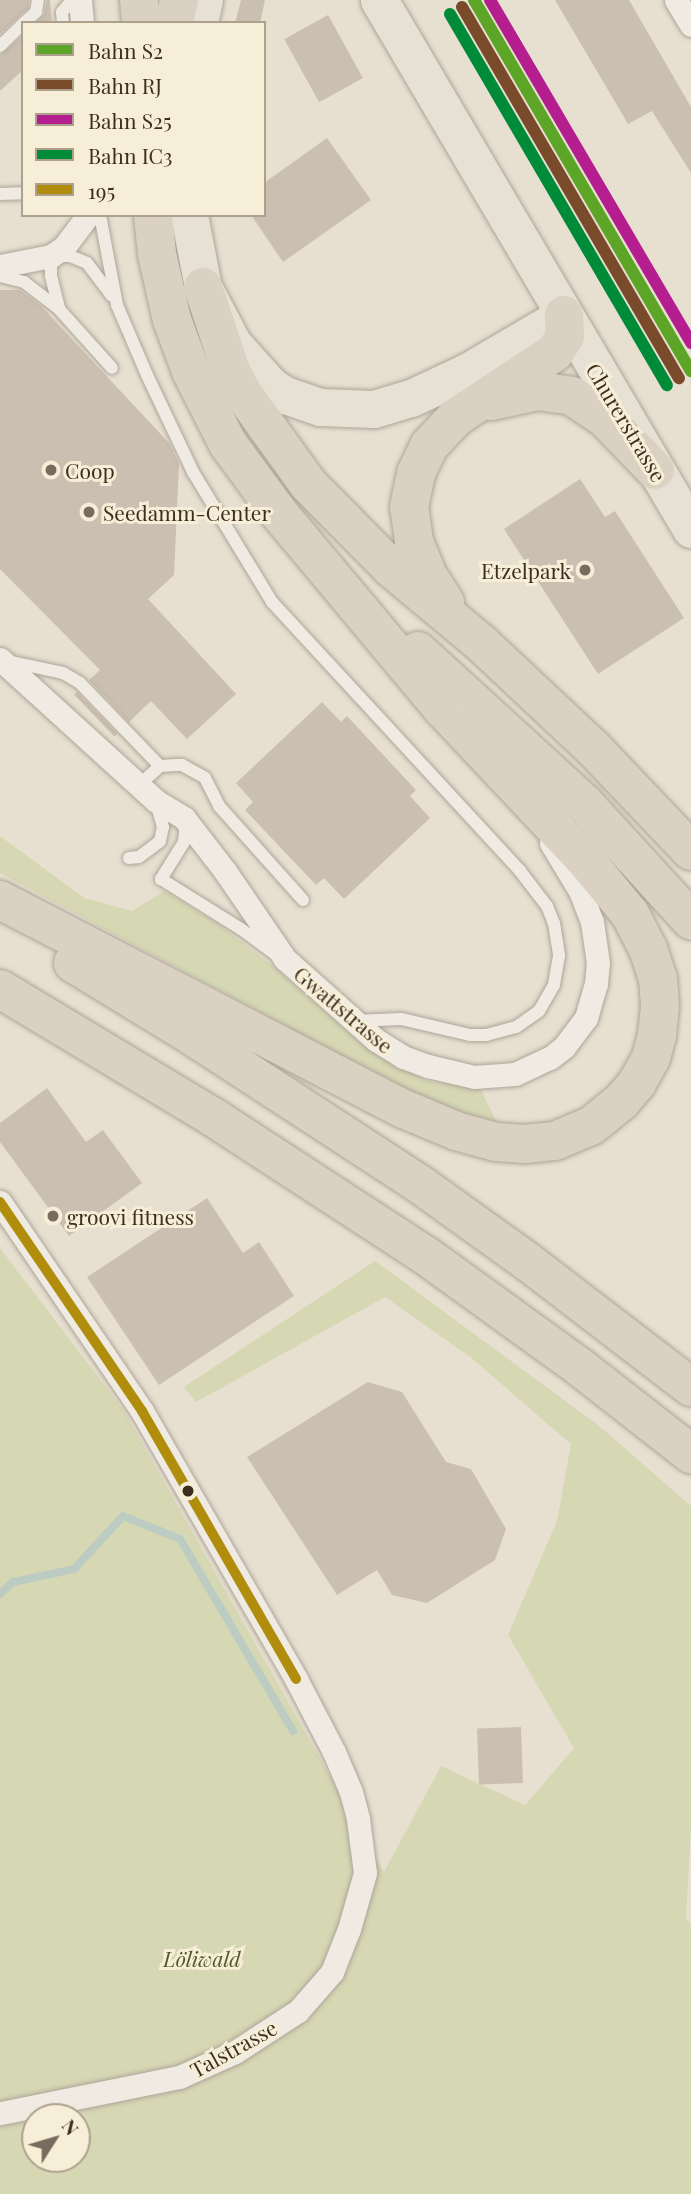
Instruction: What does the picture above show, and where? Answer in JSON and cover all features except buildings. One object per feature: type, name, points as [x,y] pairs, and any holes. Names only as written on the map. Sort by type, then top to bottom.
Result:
[{"type":"highway","points":[[139,0],[141,21]]},
{"type":"highway","points":[[174,21],[179,0]]},
{"type":"highway","points":[[0,900],[431,1122],[496,1142],[525,1144],[555,1141],[581,1132],[602,1119],[637,1083],[651,1058],[657,1035],[660,1006],[658,979],[648,949],[630,915],[588,863],[441,708],[243,467],[201,394],[181,346],[164,292],[152,217]]},
{"type":"highway","points":[[203,287],[237,381],[290,462],[327,506],[390,567],[481,643],[593,748],[691,851]]},
{"type":"highway","points":[[481,643],[447,605],[428,576],[410,523],[416,473],[429,446],[455,418],[555,352],[565,336],[564,315]]},
{"type":"highway","points":[[455,418],[521,393],[538,391],[572,396],[605,418],[655,470]]},
{"type":"highway","points":[[326,571],[555,775],[627,847],[691,920]]},
{"type":"highway","points":[[0,921],[194,1037],[418,1183],[538,1269],[691,1387]]},
{"type":"highway","points":[[0,989],[213,1117],[413,1248],[541,1338],[691,1454]]},
{"type":"main road","points":[[199,21],[204,0]]},
{"type":"main road","name":"Churerstrasse","points":[[379,0],[691,529]]},
{"type":"main road","points":[[189,217],[203,287],[233,344],[257,374],[285,395],[338,409],[374,409],[411,398],[467,372],[564,315]]},
{"type":"street","points":[[676,0],[691,25]]},
{"type":"street","points":[[0,266],[51,256],[64,247],[86,217]]},
{"type":"street","name":"Gwattstrasse","points":[[0,659],[156,802],[184,818],[225,871],[285,959],[355,1021],[403,1057],[452,1074],[474,1077],[515,1074],[541,1063],[564,1047],[586,1018],[596,984],[598,963],[592,922],[573,879],[510,781]]},
{"type":"street","name":"Talstrasse","points":[[0,1202],[142,1411],[296,1679],[334,1752],[351,1792],[358,1819],[365,1872],[349,1930],[332,1972],[298,2011],[236,2052],[179,2077],[0,2113]]},
{"type":"lane","points":[[27,21],[36,12],[38,0]]},
{"type":"lane","points":[[63,21],[62,12],[68,5],[81,8]]},
{"type":"lane","points":[[0,46],[21,27]]},
{"type":"lane","points":[[0,194],[21,193]]},
{"type":"lane","points":[[100,217],[108,269],[117,305],[147,375],[193,471],[272,602],[486,832],[535,889],[554,923],[558,940],[558,970],[539,1011],[516,1027],[487,1035],[470,1035],[390,1018],[355,1021]]},
{"type":"lane","points":[[60,309],[51,275],[51,256],[70,256],[87,263],[117,305]]},
{"type":"lane","points":[[0,276],[24,282],[60,309],[112,368]]},
{"type":"lane","points":[[0,659],[63,673],[80,683],[160,766]]},
{"type":"lane","points":[[138,786],[160,766],[182,765],[205,778],[219,806],[303,900]]},
{"type":"lane","points":[[129,858],[139,857],[160,841],[163,827],[156,802]]},
{"type":"lane","points":[[184,818],[187,834],[184,842],[161,879],[285,959]]},
{"type":"green space","points":[[0,836],[84,898],[132,911],[164,891],[217,923],[273,966],[364,1046],[427,1081],[480,1088],[498,1125],[432,1104],[0,873]]},
{"type":"green space","name":"Löliwald","points":[[0,1248],[124,1411],[384,1872],[441,1766],[525,1805],[574,1748],[508,1635],[557,1521],[571,1444],[469,1356],[385,1297],[196,1402],[184,1387],[375,1261],[598,1425],[691,1506],[691,1826],[686,1918],[691,1925],[691,2194],[0,2194]]},
{"type":"waterway","points":[[0,1594],[13,1582],[74,1569],[123,1516],[180,1539],[293,1731]]},
{"type":"rail line","name":"S2","points":[[474,0],[691,371]]},
{"type":"rail line","name":"S25","points":[[490,0],[691,343]]},
{"type":"rail line","name":"RJ","points":[[462,7],[679,378]]},
{"type":"rail line","name":"IC3","points":[[450,14],[667,385]]},
{"type":"transit line","name":"195","points":[[0,1202],[142,1411],[296,1679]]},
{"type":"place","name":"Coop","points":[[51,470]]},
{"type":"place","name":"Seedamm-Center","points":[[89,512]]},
{"type":"place","name":"Etzelpark","points":[[585,570]]},
{"type":"place","name":"groovi fitness","points":[[53,1216]]}]
